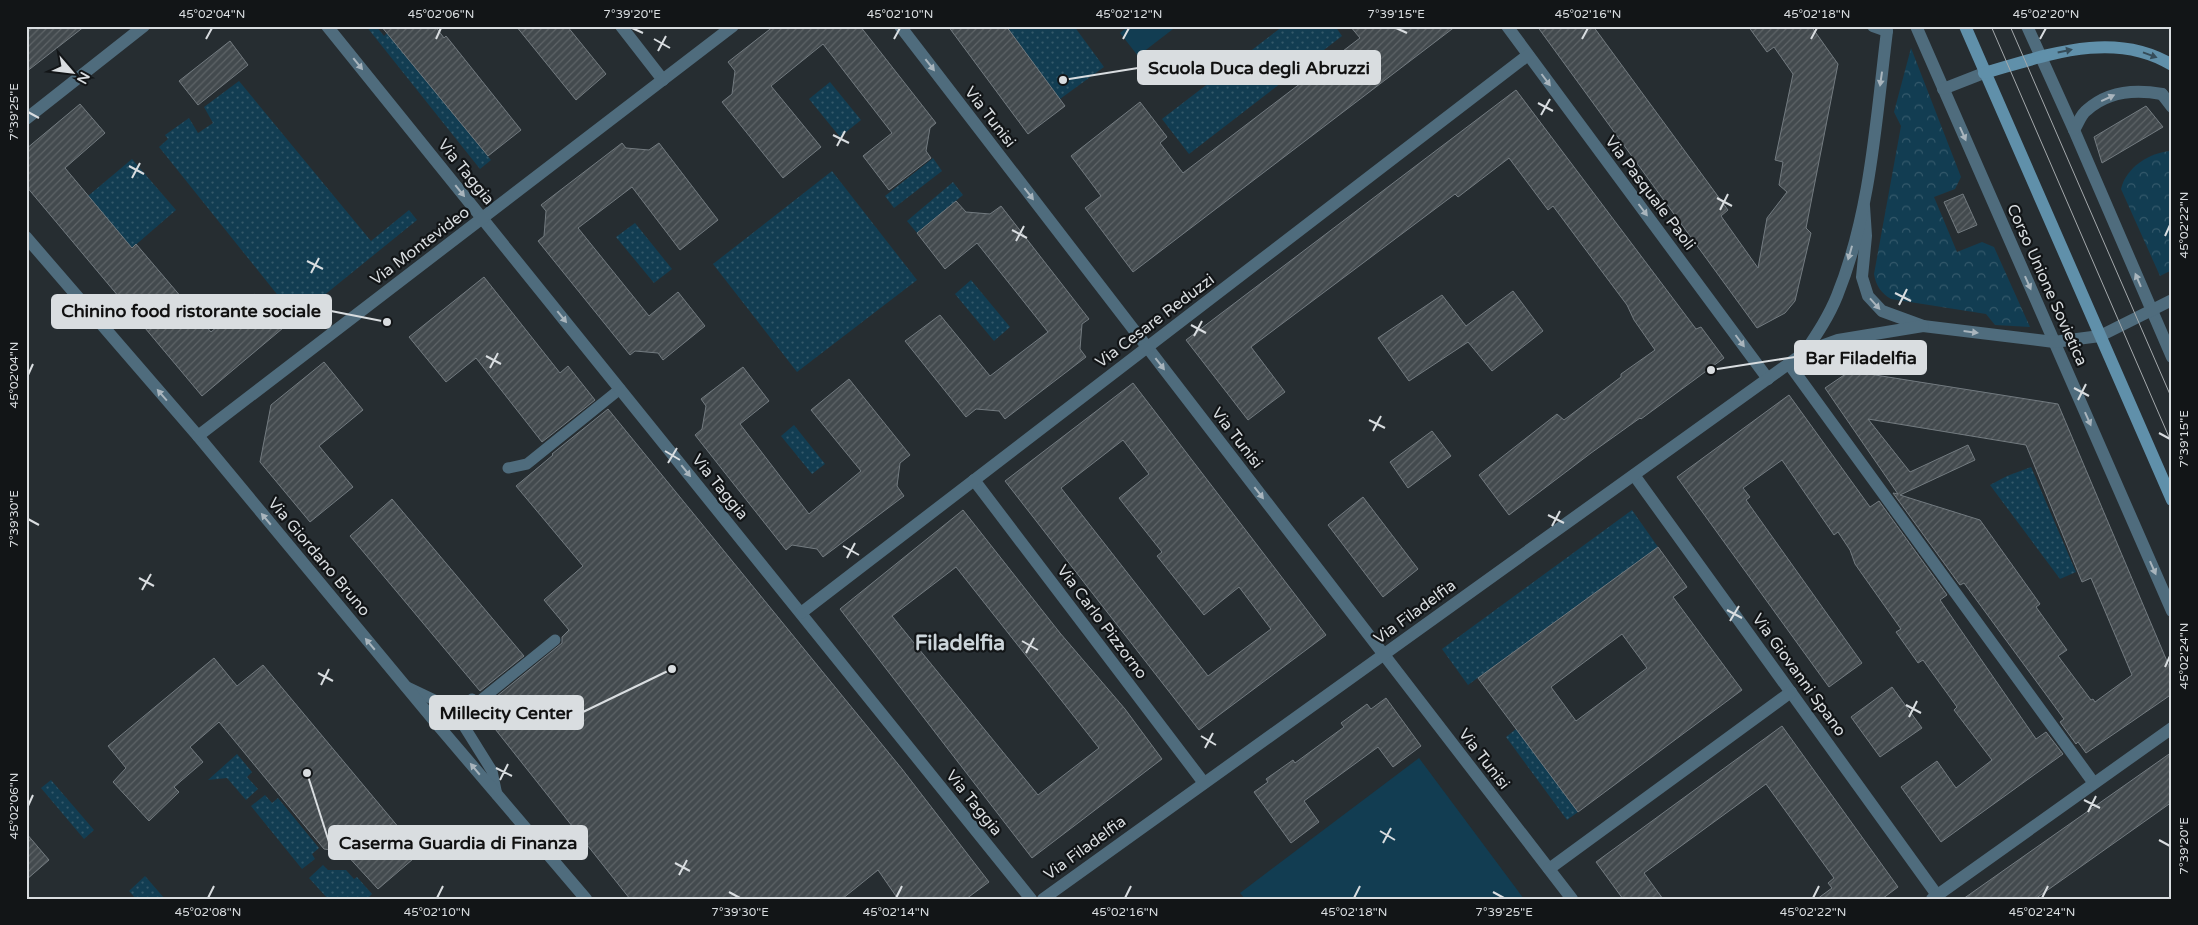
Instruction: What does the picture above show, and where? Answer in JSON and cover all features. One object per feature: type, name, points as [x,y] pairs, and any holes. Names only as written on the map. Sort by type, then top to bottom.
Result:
[{"type":"main road","name":"Corso Unione Sovietica","points":[[1965,26],[2172,500]]},
{"type":"main road","points":[[1984,73],[2041,57],[2082,48],[2105,46],[2128,48],[2172,65]]},
{"type":"street","points":[[26,119],[144,26]]},
{"type":"street","name":"Via Taggia","points":[[328,26],[1031,899]]},
{"type":"street","points":[[621,26],[663,80]]},
{"type":"street","name":"Via Montevideo","points":[[198,436],[733,26]]},
{"type":"street","name":"Via Tunisi","points":[[900,26],[1572,899]]},
{"type":"street","name":"Via Pasquale Paoli","points":[[1507,26],[1768,379]]},
{"type":"street","points":[[1805,352],[1828,316],[1838,296],[1864,206],[1892,28],[1874,26]]},
{"type":"street","name":"Corso Unione Sovietica","points":[[1916,26],[2172,611]]},
{"type":"street","points":[[2027,26],[2172,357]]},
{"type":"street","name":"Via Cesare Reduzzi","points":[[801,613],[1528,55]]},
{"type":"street","points":[[1943,89],[1984,73]]},
{"type":"street","points":[[2074,130],[2086,110],[2107,97],[2122,92],[2135,90],[2167,91],[2172,107]]},
{"type":"street","points":[[1864,206],[1866,236],[1862,277],[1868,296],[1882,311],[1923,326],[2054,342],[2100,336],[2152,312],[2172,300]]},
{"type":"street","name":"Via Giordano Bruno","points":[[26,237],[198,436],[496,795],[586,899]]},
{"type":"street","points":[[1805,352],[1838,340],[1923,326]]},
{"type":"street","name":"Via Filadelfia","points":[[1043,899],[1805,352]]},
{"type":"street","points":[[1789,364],[2093,782]]},
{"type":"street","name":"Via Giovanni Spano","points":[[1634,475],[1791,692],[1934,897],[2093,782],[2172,728]]},
{"type":"street","name":"Via Carlo Pizzorno","points":[[974,480],[1204,783]]},
{"type":"street","points":[[1549,869],[1791,692]]},
{"type":"lane","points":[[508,468],[527,464],[620,388]]},
{"type":"lane","points":[[405,686],[449,707],[462,706],[553,637],[466,712],[462,723],[492,771],[496,795]]},
{"type":"green space","points":[[366,26],[376,26],[384,36],[387,33],[491,160],[480,169]]},
{"type":"green space","points":[[1006,26],[1074,26],[1104,67],[1060,99]]},
{"type":"green space","points":[[1129,26],[1177,26],[1138,56],[1120,33]]},
{"type":"green space","points":[[1283,26],[1335,26],[1342,36],[1189,154],[1162,119]]},
{"type":"green space","points":[[1911,48],[1961,177],[1955,189],[1934,197],[1957,252],[1982,242],[1994,247],[2030,327],[1995,325],[1986,314],[1891,299],[1882,292],[1876,282],[1874,274],[1901,126],[1894,112]]},
{"type":"green space","points":[[239,81],[371,241],[409,210],[417,220],[296,318],[159,147],[168,139],[165,135],[189,118],[198,133],[213,123],[204,107]]},
{"type":"green space","points":[[830,82],[861,120],[840,137],[809,99]]},
{"type":"green space","points":[[2172,151],[2172,270],[2160,276],[2121,189],[2128,174],[2140,162],[2155,154]]},
{"type":"green space","points":[[933,158],[942,171],[894,208],[885,196]]},
{"type":"green space","points":[[132,159],[176,210],[132,248],[88,196]]},
{"type":"green space","points":[[832,171],[917,280],[797,372],[713,264]]},
{"type":"green space","points":[[953,182],[963,195],[917,233],[907,221]]},
{"type":"green space","points":[[635,223],[672,269],[654,283],[616,237]]},
{"type":"green space","points":[[971,280],[1010,327],[994,341],[955,294]]},
{"type":"green space","points":[[794,425],[825,464],[812,474],[781,436]]},
{"type":"green space","points":[[2031,467],[2076,572],[2060,579],[1990,485]]},
{"type":"green space","points":[[1632,510],[1658,547],[1468,685],[1442,649]]},
{"type":"green space","points":[[1516,729],[1578,812],[1567,820],[1506,737]]},
{"type":"green space","points":[[237,754],[252,772],[247,777],[258,789],[246,800],[227,778],[208,780]]},
{"type":"green space","points":[[1419,758],[1524,899],[1245,899],[1240,893]]},
{"type":"green space","points":[[51,780],[94,830],[84,839],[41,788]]},
{"type":"green space","points":[[265,795],[272,803],[278,798],[319,848],[312,854],[315,859],[302,869],[251,806]]},
{"type":"green space","points":[[323,865],[328,870],[346,870],[354,879],[357,877],[372,894],[367,899],[328,899],[309,878]]},
{"type":"green space","points":[[145,876],[165,899],[136,899],[129,891]]},
{"type":"building","points":[[26,26],[85,26],[26,72]]},
{"type":"building","points":[[381,26],[435,26],[444,38],[446,36],[521,130],[488,156]]},
{"type":"building","points":[[516,26],[567,26],[606,74],[576,100]]},
{"type":"building","points":[[774,26],[860,26],[936,123],[930,128],[926,151],[931,158],[889,190],[863,156],[892,133],[823,44],[771,86],[821,147],[783,178],[722,102],[732,94],[735,71],[728,62]]},
{"type":"building","points":[[948,26],[1006,26],[1065,106],[1028,134]]},
{"type":"building","points":[[1350,26],[1456,26],[1133,272],[1085,208],[1101,196],[1071,156],[1140,102],[1167,137],[1160,143],[1183,173],[1360,38]]},
{"type":"building","points":[[1537,26],[1593,26],[1728,210],[1721,216],[1758,268],[1767,218],[1787,192],[1779,185],[1783,162],[1775,160],[1793,74],[1774,47],[1767,52],[1748,26],[1811,26],[1838,64],[1806,228],[1811,233],[1795,301],[1785,313],[1757,328]]},
{"type":"building","points":[[230,41],[248,65],[198,105],[179,81]]},
{"type":"building","points":[[1516,90],[1696,329],[1701,327],[1724,358],[1591,453],[1509,515],[1479,475],[1557,414],[1564,420],[1621,377],[1621,374],[1655,350],[1634,320],[1627,305],[1553,206],[1548,210],[1509,158],[1458,197],[1455,194],[1251,347],[1285,392],[1248,420],[1186,340]]},
{"type":"building","points":[[80,104],[105,133],[65,168],[132,248],[136,244],[211,332],[255,294],[283,328],[202,396],[26,186],[26,149]]},
{"type":"building","points":[[2146,106],[2163,127],[2102,163],[2094,137]]},
{"type":"building","points":[[622,143],[626,148],[649,150],[659,143],[718,220],[680,250],[632,187],[578,228],[649,316],[678,292],[705,326],[663,360],[658,353],[635,351],[630,355],[538,241],[544,236],[546,211],[541,205]]},
{"type":"building","points":[[1963,194],[1977,225],[1958,233],[1944,202]]},
{"type":"building","points":[[956,201],[966,212],[990,214],[1001,206],[1089,319],[1082,324],[1080,349],[1086,357],[1005,419],[999,411],[976,409],[966,417],[905,341],[940,315],[990,376],[1048,332],[977,243],[945,269],[917,233]]},
{"type":"building","points":[[484,277],[560,373],[568,366],[595,400],[542,442],[476,358],[446,382],[409,337]]},
{"type":"building","points":[[1513,291],[1543,331],[1492,371],[1468,342],[1409,381],[1378,338],[1442,295],[1466,326]]},
{"type":"building","points":[[324,362],[363,410],[319,446],[353,487],[310,522],[260,462],[271,405]]},
{"type":"building","points":[[743,367],[769,401],[740,424],[809,514],[861,471],[811,410],[849,379],[910,455],[900,463],[897,486],[904,496],[823,557],[817,549],[792,545],[786,550],[695,435],[702,429],[706,406],[701,399]]},
{"type":"building","points":[[1850,371],[2058,404],[2172,673],[2172,694],[2086,753],[2078,742],[2076,744],[2060,722],[2064,719],[1964,583],[1960,585],[1893,493],[1898,494],[1825,388]],"holes":[[[1868,419],[2026,445],[2082,582],[2091,578],[2132,675],[2095,702],[2093,699],[2091,700],[2058,656],[2067,650],[2036,607],[2040,604],[1980,520],[1900,495],[1975,460],[1968,445],[1910,472]]]},
{"type":"building","points":[[1133,383],[1326,635],[1199,730],[1005,481]],"holes":[[[1123,440],[1149,474],[1119,498],[1162,552],[1157,556],[1204,615],[1239,587],[1271,629],[1208,676],[1061,488]]]},
{"type":"building","points":[[1789,395],[1870,507],[1879,501],[1947,595],[1940,600],[2036,739],[2046,732],[2063,754],[1941,842],[1901,787],[1937,761],[1956,788],[1992,760],[1954,710],[1957,707],[1923,660],[1918,663],[1896,632],[1901,629],[1855,564],[1850,550],[1838,532],[1834,535],[1782,460],[1743,488],[1750,497],[1746,500],[1862,663],[1829,687],[1677,477]]},
{"type":"building","points":[[608,409],[902,769],[989,882],[966,899],[898,899],[878,870],[842,899],[630,899],[480,710],[562,643],[562,637],[569,630],[544,600],[583,566],[516,486]]},
{"type":"building","points":[[1432,431],[1451,456],[1408,488],[1390,462]]},
{"type":"building","points":[[1363,497],[1418,569],[1383,597],[1328,525]]},
{"type":"building","points":[[392,499],[524,656],[480,691],[350,536]]},
{"type":"building","points":[[963,510],[1060,633],[1125,709],[1162,759],[1032,858],[840,609]],"holes":[[[956,567],[1099,748],[1038,795],[892,616]]]},
{"type":"building","points":[[1658,547],[1687,587],[1673,597],[1742,690],[1578,812],[1478,678]],"holes":[[[1622,634],[1647,668],[1576,721],[1551,687]]]},
{"type":"building","points":[[214,658],[237,686],[263,665],[420,853],[378,889],[344,852],[324,849],[219,722],[190,747],[203,762],[174,787],[179,792],[149,821],[113,782],[126,768],[108,746]]},
{"type":"building","points":[[1892,687],[1922,728],[1880,757],[1851,717]]},
{"type":"building","points":[[1386,698],[1421,746],[1393,767],[1378,747],[1304,801],[1319,822],[1291,843],[1254,792],[1268,782],[1266,779],[1293,760],[1295,763],[1344,727],[1341,723],[1367,704],[1371,709]]},
{"type":"building","points":[[1782,726],[1898,887],[1882,899],[1817,899],[1832,888],[1828,883],[1834,878],[1766,784],[1644,873],[1663,899],[1623,899],[1596,862]]},
{"type":"building","points":[[2172,752],[2172,802],[2035,899],[1963,899]]},
{"type":"building","points":[[26,833],[49,860],[26,880]]},
{"type":"tram line","points":[[1991,26],[2172,444]]},
{"type":"tram line","points":[[2010,26],[2172,399]]},
{"type":"place","name":"Scuola Duca degli Abruzzi","points":[[1063,80]]},
{"type":"place","name":"Chinino food ristorante sociale","points":[[387,322]]},
{"type":"place","name":"Bar Filadelfia","points":[[1711,370]]},
{"type":"place","name":"Millecity Center","points":[[672,669]]},
{"type":"place","name":"Caserma Guardia di Finanza","points":[[307,773]]},
{"type":"district","name":"Filadelfia","points":[[960,643]]}]
